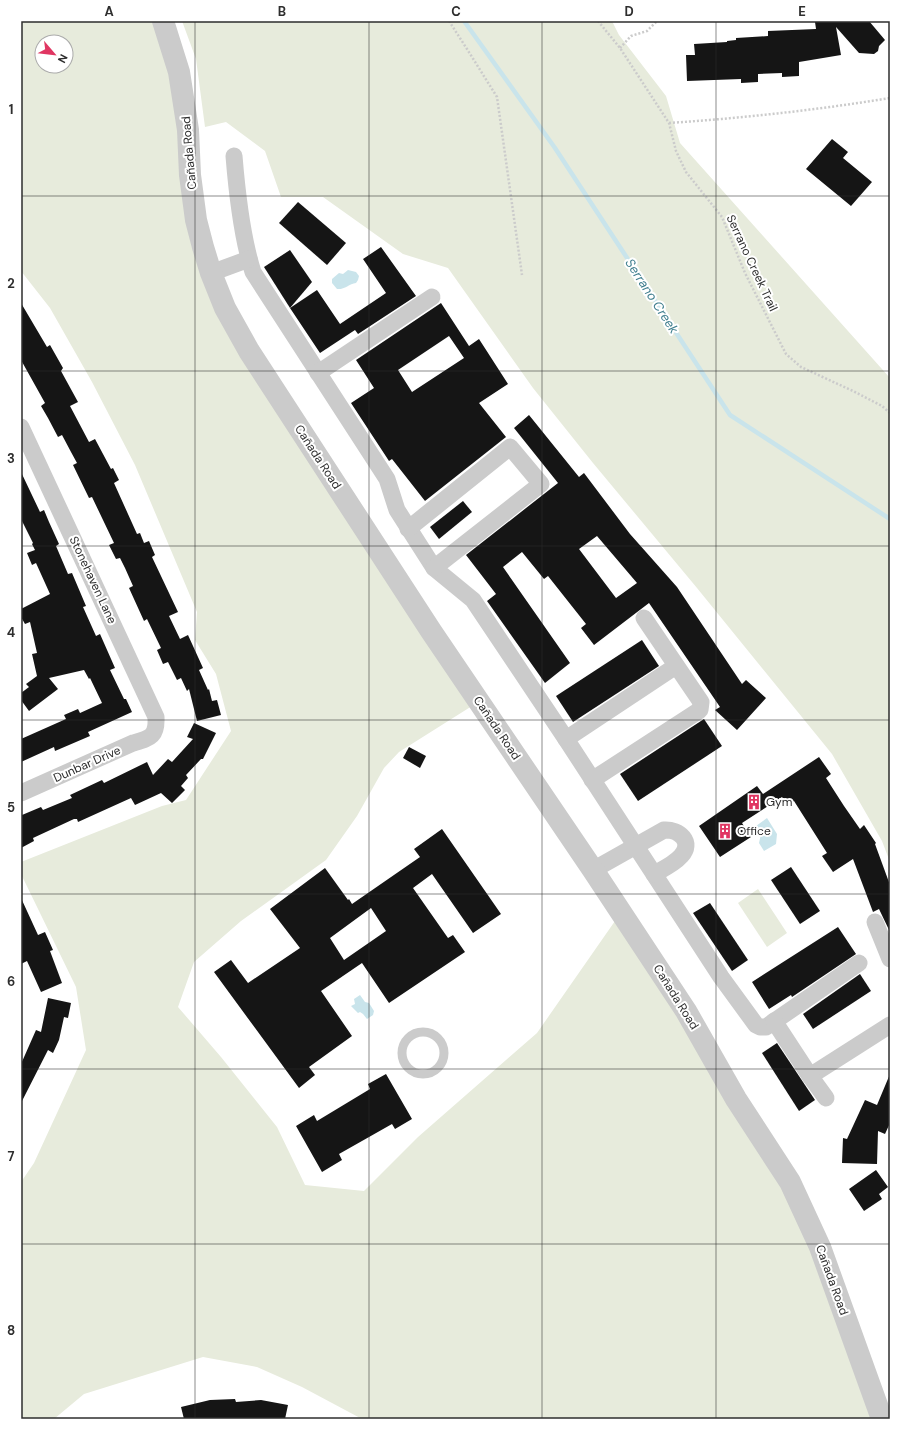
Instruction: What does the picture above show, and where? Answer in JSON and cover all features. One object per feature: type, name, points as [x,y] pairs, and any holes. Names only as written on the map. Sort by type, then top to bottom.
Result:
[{"type":"street","name":"Cañada Road","points":[[163,21],[179,72],[188,130],[190,175],[196,220],[211,273],[226,308],[250,351],[431,631],[593,870],[686,1011],[736,1099],[790,1182],[820,1247],[882,1419]]},
{"type":"street","points":[[234,156],[236,181],[249,260],[253,272],[387,479],[397,510],[434,568],[473,600],[636,845],[721,977],[756,1025],[766,1027],[859,963]]},
{"type":"street","points":[[211,273],[249,260]]},
{"type":"street","points":[[318,373],[432,297]]},
{"type":"street","name":"Stonehaven Lane","points":[[21,427],[156,717],[156,730],[153,735]]},
{"type":"street","points":[[408,529],[510,447],[541,484],[434,568]]},
{"type":"street","points":[[592,780],[700,710],[701,702],[644,618]]},
{"type":"street","points":[[566,739],[676,666]]},
{"type":"street","name":"Dunbar Drive","points":[[21,793],[133,743],[148,739],[153,735]]},
{"type":"street","points":[[593,870],[664,830],[678,832],[684,837],[685,845],[682,855],[675,862],[654,874]]},
{"type":"street","points":[[875,922],[890,959]]},
{"type":"street","points":[[774,1021],[826,1098]]},
{"type":"street","points":[[810,1076],[890,1025]]},
{"type":"lane","points":[[418,1034],[430,1034],[440,1041],[443,1046],[444,1053],[440,1065],[430,1073],[416,1073],[411,1070],[403,1059],[403,1052],[407,1040],[418,1034]]},
{"type":"path","points":[[449,21],[468,48],[496,97],[522,275]]},
{"type":"path","name":"Serrano Creek Trail","points":[[598,21],[620,48],[669,123],[676,151],[686,172],[722,217],[745,273],[786,354],[801,367],[882,406],[890,414]]},
{"type":"path","points":[[620,48],[631,36],[647,31],[657,21]]},
{"type":"path","points":[[669,123],[723,119],[832,107],[890,98]]},
{"type":"shaded area","points":[[21,21],[152,21],[163,48],[177,109],[190,235],[472,706],[399,752],[384,768],[357,816],[326,860],[241,921],[194,962],[178,1007],[221,1057],[277,1127],[305,1185],[364,1191],[418,1137],[537,1033],[615,921],[659,983],[789,1200],[807,1241],[871,1419],[362,1419],[302,1387],[257,1367],[203,1357],[84,1394],[54,1419],[21,1419],[21,1182],[34,1163],[86,1050],[76,987],[21,874],[21,862],[162,806],[186,800],[231,731],[216,674],[195,640],[197,612],[135,465],[92,382],[50,308],[21,271]]},
{"type":"shaded area","points":[[182,21],[612,21],[619,35],[666,96],[680,143],[890,378],[890,862],[882,841],[832,754],[533,388],[448,268],[403,254],[323,197],[281,197],[265,151],[226,122],[205,127],[196,59]]},
{"type":"shaded area","points":[[758,889],[787,933],[767,947],[738,903]]},
{"type":"water","points":[[348,270],[356,272],[359,276],[358,280],[356,283],[342,289],[337,289],[332,283],[332,279],[339,273],[343,274]]},
{"type":"water","points":[[767,818],[777,834],[776,844],[764,851],[759,843],[761,834],[756,826]]},
{"type":"water","points":[[360,995],[365,1002],[369,1003],[374,1011],[373,1015],[367,1019],[363,1014],[360,1012],[358,1013],[351,1006],[355,1004],[354,999]]},
{"type":"building","points":[[869,21],[885,40],[879,46],[878,51],[874,54],[859,53],[836,27],[841,55],[799,62],[799,76],[782,77],[782,73],[758,74],[758,82],[741,83],[741,79],[687,81],[686,55],[695,55],[694,44],[727,42],[736,40],[736,38],[768,36],[768,31],[816,29],[815,22]]},
{"type":"building","points":[[832,139],[848,152],[843,158],[872,182],[851,206],[806,169]]},
{"type":"building","points":[[298,202],[346,243],[327,265],[279,223]]},
{"type":"building","points":[[381,247],[416,296],[358,334],[355,330],[320,353],[290,308],[317,290],[340,324],[386,293],[363,259]]},
{"type":"building","points":[[290,250],[312,282],[290,308],[264,267]]},
{"type":"building","points":[[21,303],[47,347],[50,345],[63,368],[61,371],[78,402],[70,406],[89,442],[95,439],[111,469],[113,468],[119,480],[114,483],[137,534],[140,533],[144,543],[149,541],[155,555],[152,557],[178,612],[169,616],[180,639],[188,635],[203,668],[199,670],[208,690],[209,689],[212,701],[217,700],[221,715],[197,721],[189,689],[187,691],[181,678],[177,680],[168,662],[163,664],[157,650],[161,648],[147,619],[144,621],[129,588],[133,586],[125,568],[120,558],[116,559],[109,545],[114,543],[92,497],[89,498],[73,465],[77,463],[62,435],[58,437],[41,406],[45,403],[21,360]]},
{"type":"building","points":[[441,303],[469,346],[479,339],[508,384],[479,403],[506,437],[425,501],[392,459],[389,461],[351,403],[374,388],[356,360]],"holes":[[[449,336],[464,358],[412,392],[398,370]]]},
{"type":"building","points":[[529,415],[579,477],[584,473],[630,534],[677,587],[742,684],[746,680],[766,698],[737,730],[715,710],[720,707],[649,603],[594,645],[581,628],[586,624],[548,576],[544,579],[522,552],[503,567],[570,663],[545,683],[487,601],[496,594],[466,555],[558,483],[514,428]],"holes":[[[597,536],[637,583],[616,598],[579,549]]]},
{"type":"building","points":[[21,472],[40,512],[44,510],[59,544],[56,546],[68,574],[72,573],[86,606],[83,607],[96,636],[100,634],[115,668],[110,670],[132,712],[88,732],[90,736],[55,751],[54,747],[21,762],[21,739],[66,719],[64,715],[78,709],[80,713],[102,703],[90,678],[89,679],[84,670],[49,678],[58,689],[29,711],[21,700],[21,693],[29,687],[26,684],[37,676],[32,654],[37,653],[30,622],[25,624],[21,617],[21,609],[50,594],[36,563],[32,565],[27,553],[35,550],[21,519]]},
{"type":"building","points":[[463,501],[472,512],[439,539],[430,527]]},
{"type":"building","points":[[642,640],[659,666],[573,722],[556,696]]},
{"type":"building","points":[[704,719],[722,746],[638,801],[620,774]]},
{"type":"building","points":[[194,723],[216,733],[203,759],[201,759],[186,775],[188,778],[181,786],[185,790],[172,803],[161,793],[135,805],[131,798],[78,822],[77,819],[74,819],[33,838],[34,841],[21,848],[21,813],[22,815],[41,807],[43,810],[72,798],[70,795],[102,780],[104,783],[147,762],[153,775],[168,759],[172,762],[193,739],[187,737]]},
{"type":"building","points":[[409,747],[426,756],[420,768],[403,758]]},
{"type":"building","points":[[819,757],[831,774],[826,778],[844,806],[860,829],[864,825],[876,843],[875,844],[890,885],[890,932],[879,909],[873,912],[853,859],[833,872],[822,856],[827,853],[794,801],[788,805],[782,797],[742,823],[751,837],[720,857],[699,826],[757,786],[763,794]]},
{"type":"building","points":[[442,829],[501,914],[473,933],[432,874],[413,888],[448,938],[453,935],[465,952],[389,1003],[362,963],[321,991],[352,1036],[309,1067],[315,1075],[299,1088],[214,972],[231,960],[248,983],[300,948],[270,909],[325,868],[352,904],[420,857],[414,849]],"holes":[[[371,908],[386,931],[344,960],[330,938]]]},
{"type":"building","points":[[791,867],[820,911],[800,924],[771,880]]},
{"type":"building","points":[[21,898],[38,935],[45,932],[53,950],[50,951],[62,983],[41,992],[27,961],[21,964]]},
{"type":"building","points":[[710,903],[748,960],[732,971],[693,913]]},
{"type":"building","points":[[838,927],[856,954],[792,997],[791,995],[769,1009],[752,982]]},
{"type":"building","points":[[860,974],[871,991],[813,1029],[803,1014]]},
{"type":"building","points":[[48,998],[71,1003],[68,1018],[64,1017],[59,1040],[53,1053],[48,1050],[21,1103],[21,1064],[36,1030],[41,1032]]},
{"type":"building","points":[[777,1043],[815,1100],[799,1111],[762,1053]]},
{"type":"building","points":[[386,1074],[412,1119],[395,1129],[392,1124],[339,1154],[342,1160],[322,1172],[296,1126],[314,1115],[317,1121],[370,1089],[368,1084]]},
{"type":"building","points":[[890,1074],[890,1123],[885,1134],[878,1131],[877,1164],[842,1163],[843,1138],[847,1139],[865,1100],[877,1105]]},
{"type":"building","points":[[876,1170],[888,1187],[879,1194],[882,1199],[864,1211],[849,1189]]},
{"type":"building","points":[[235,1399],[236,1402],[261,1400],[288,1405],[285,1419],[184,1419],[181,1407],[210,1400]]},
{"type":"waterway","name":"Serrano Creek","points":[[464,21],[555,148],[730,415],[890,519]]},
{"type":"place","name":"Gym","points":[[754,802]]},
{"type":"place","name":"Office","points":[[725,831]]}]
